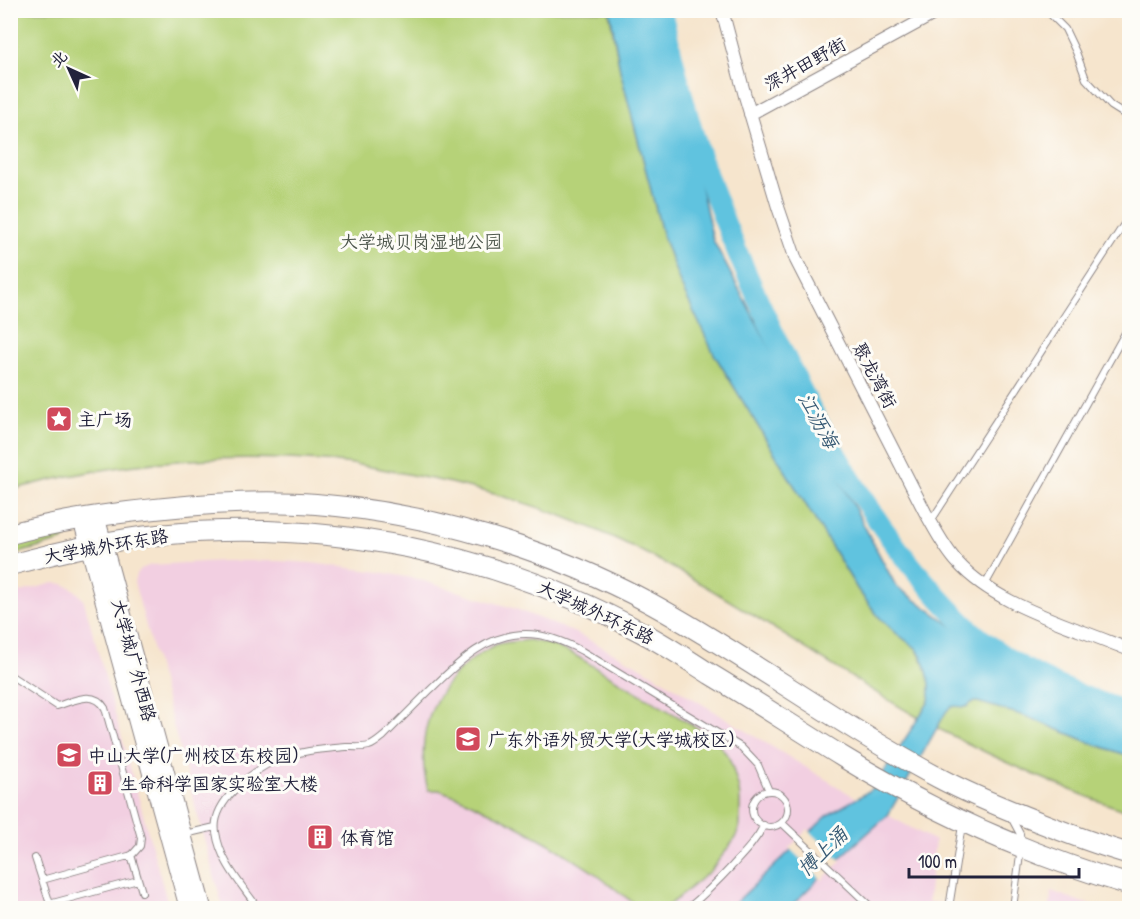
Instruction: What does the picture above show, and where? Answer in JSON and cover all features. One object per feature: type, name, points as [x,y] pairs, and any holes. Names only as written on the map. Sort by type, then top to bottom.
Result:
[{"type":"main road","name":"大学城外环东路","points":[[10,534],[88,517],[226,502],[316,504],[355,508],[457,528],[554,559],[648,602],[884,747],[939,778],[1004,809],[1130,854]]},
{"type":"main road","name":"大学城广外西路","points":[[88,517],[176,836],[202,909]]},
{"type":"main road","name":"大学城外环东路","points":[[10,566],[156,535],[208,531],[291,532],[381,542],[483,565],[551,589],[643,633],[868,772],[918,800],[1021,847],[1081,870],[1130,885]]},
{"type":"main road","points":[[967,823],[975,819],[980,811],[981,799]]},
{"type":"main road","points":[[1054,860],[1056,845],[1065,832]]},
{"type":"main road","name":"大学城广外西路","points":[[176,836],[189,909]]},
{"type":"street","name":"聚龙湾街","points":[[722,10],[780,217],[796,260],[944,544],[957,562],[985,585],[1049,619],[1130,650]]},
{"type":"street","name":"深井田野街","points":[[750,114],[941,10]]},
{"type":"lane","points":[[1047,10],[1065,29],[1086,79],[1111,106],[1130,118]]},
{"type":"lane","points":[[931,522],[1130,215]]},
{"type":"lane","points":[[985,585],[1130,324]]},
{"type":"lane","points":[[258,909],[226,862],[219,846],[215,827],[218,813],[229,796],[262,767],[281,758],[307,751],[362,747],[373,744],[466,656],[484,644],[516,634],[538,635],[566,643],[733,741],[748,752],[758,765],[769,791]]},
{"type":"lane","points":[[10,675],[57,706],[90,697],[102,702],[141,838],[138,849],[131,855],[42,880]]},
{"type":"lane","points":[[769,791],[781,794],[788,804],[788,812],[782,823],[775,826],[764,825],[754,817],[752,808],[757,797],[769,791]]},
{"type":"lane","points":[[1004,809],[1019,830],[1021,847],[1013,909]]},
{"type":"lane","points":[[782,823],[872,909]]},
{"type":"lane","points":[[949,909],[967,823]]},
{"type":"lane","points":[[688,909],[744,853],[764,825]]},
{"type":"lane","points":[[176,836],[215,827]]},
{"type":"lane","points":[[131,855],[142,892]]},
{"type":"lane","points":[[35,858],[50,904]]},
{"type":"lane","points":[[34,909],[138,880]]},
{"type":"shaded area","name":"广东外语外贸大学(大学城校区)","points":[[222,561],[311,563],[417,579],[516,609],[578,634],[643,668],[853,796],[935,841],[928,902],[988,908],[223,908],[134,582],[141,569],[151,565]]},
{"type":"shaded area","name":"中山大学(广州校区东校园)","points":[[54,583],[72,588],[84,601],[169,908],[11,908],[10,595]]},
{"type":"shaded area","points":[[1051,891],[1081,902],[1101,908],[1050,908]]},
{"type":"green space","name":"大学城贝岗湿地公园","points":[[11,11],[609,11],[620,70],[662,233],[680,283],[714,354],[858,590],[879,617],[916,648],[925,665],[930,683],[930,697],[919,718],[735,604],[660,561],[621,541],[546,510],[469,487],[350,464],[251,458],[182,460],[113,468],[11,490]]},
{"type":"green space","points":[[63,531],[66,536],[62,541],[11,555],[11,544]]},
{"type":"green space","points":[[530,640],[552,645],[573,654],[706,733],[728,756],[739,789],[740,825],[737,834],[711,870],[664,908],[640,908],[592,871],[550,844],[461,798],[439,790],[428,790],[423,755],[424,739],[433,708],[441,693],[463,667],[489,648],[502,643]]},
{"type":"green space","points":[[973,702],[1025,716],[1129,756],[1129,812],[1032,773],[937,728],[951,706],[966,707]]},
{"type":"water","name":"博上涌","points":[[610,11],[661,11],[713,240],[896,586],[1030,681],[1129,716],[1129,756],[1025,716],[978,702],[973,702],[966,707],[950,707],[888,815],[789,908],[730,908],[827,816],[875,786],[928,703],[930,683],[925,664],[916,648],[879,617],[858,590],[714,354],[680,283],[662,233],[620,70]]},
{"type":"pier","points":[[808,829],[841,861],[822,880],[789,848]]},
{"type":"waterway","name":"江沥海","points":[[661,10],[693,132],[728,231],[807,401],[835,452],[881,525],[935,593],[968,628],[997,651],[1032,673],[1070,691],[1130,712]]},
{"type":"place","name":"主广场","points":[[59,419]]},
{"type":"place","name":"广东外语外贸大学(大学城校区)","points":[[468,739]]},
{"type":"place","name":"中山大学(广州校区东校园)","points":[[69,755]]},
{"type":"place","name":"生命科学国家实验室大楼","points":[[100,783]]},
{"type":"place","name":"体育馆","points":[[320,837]]}]
